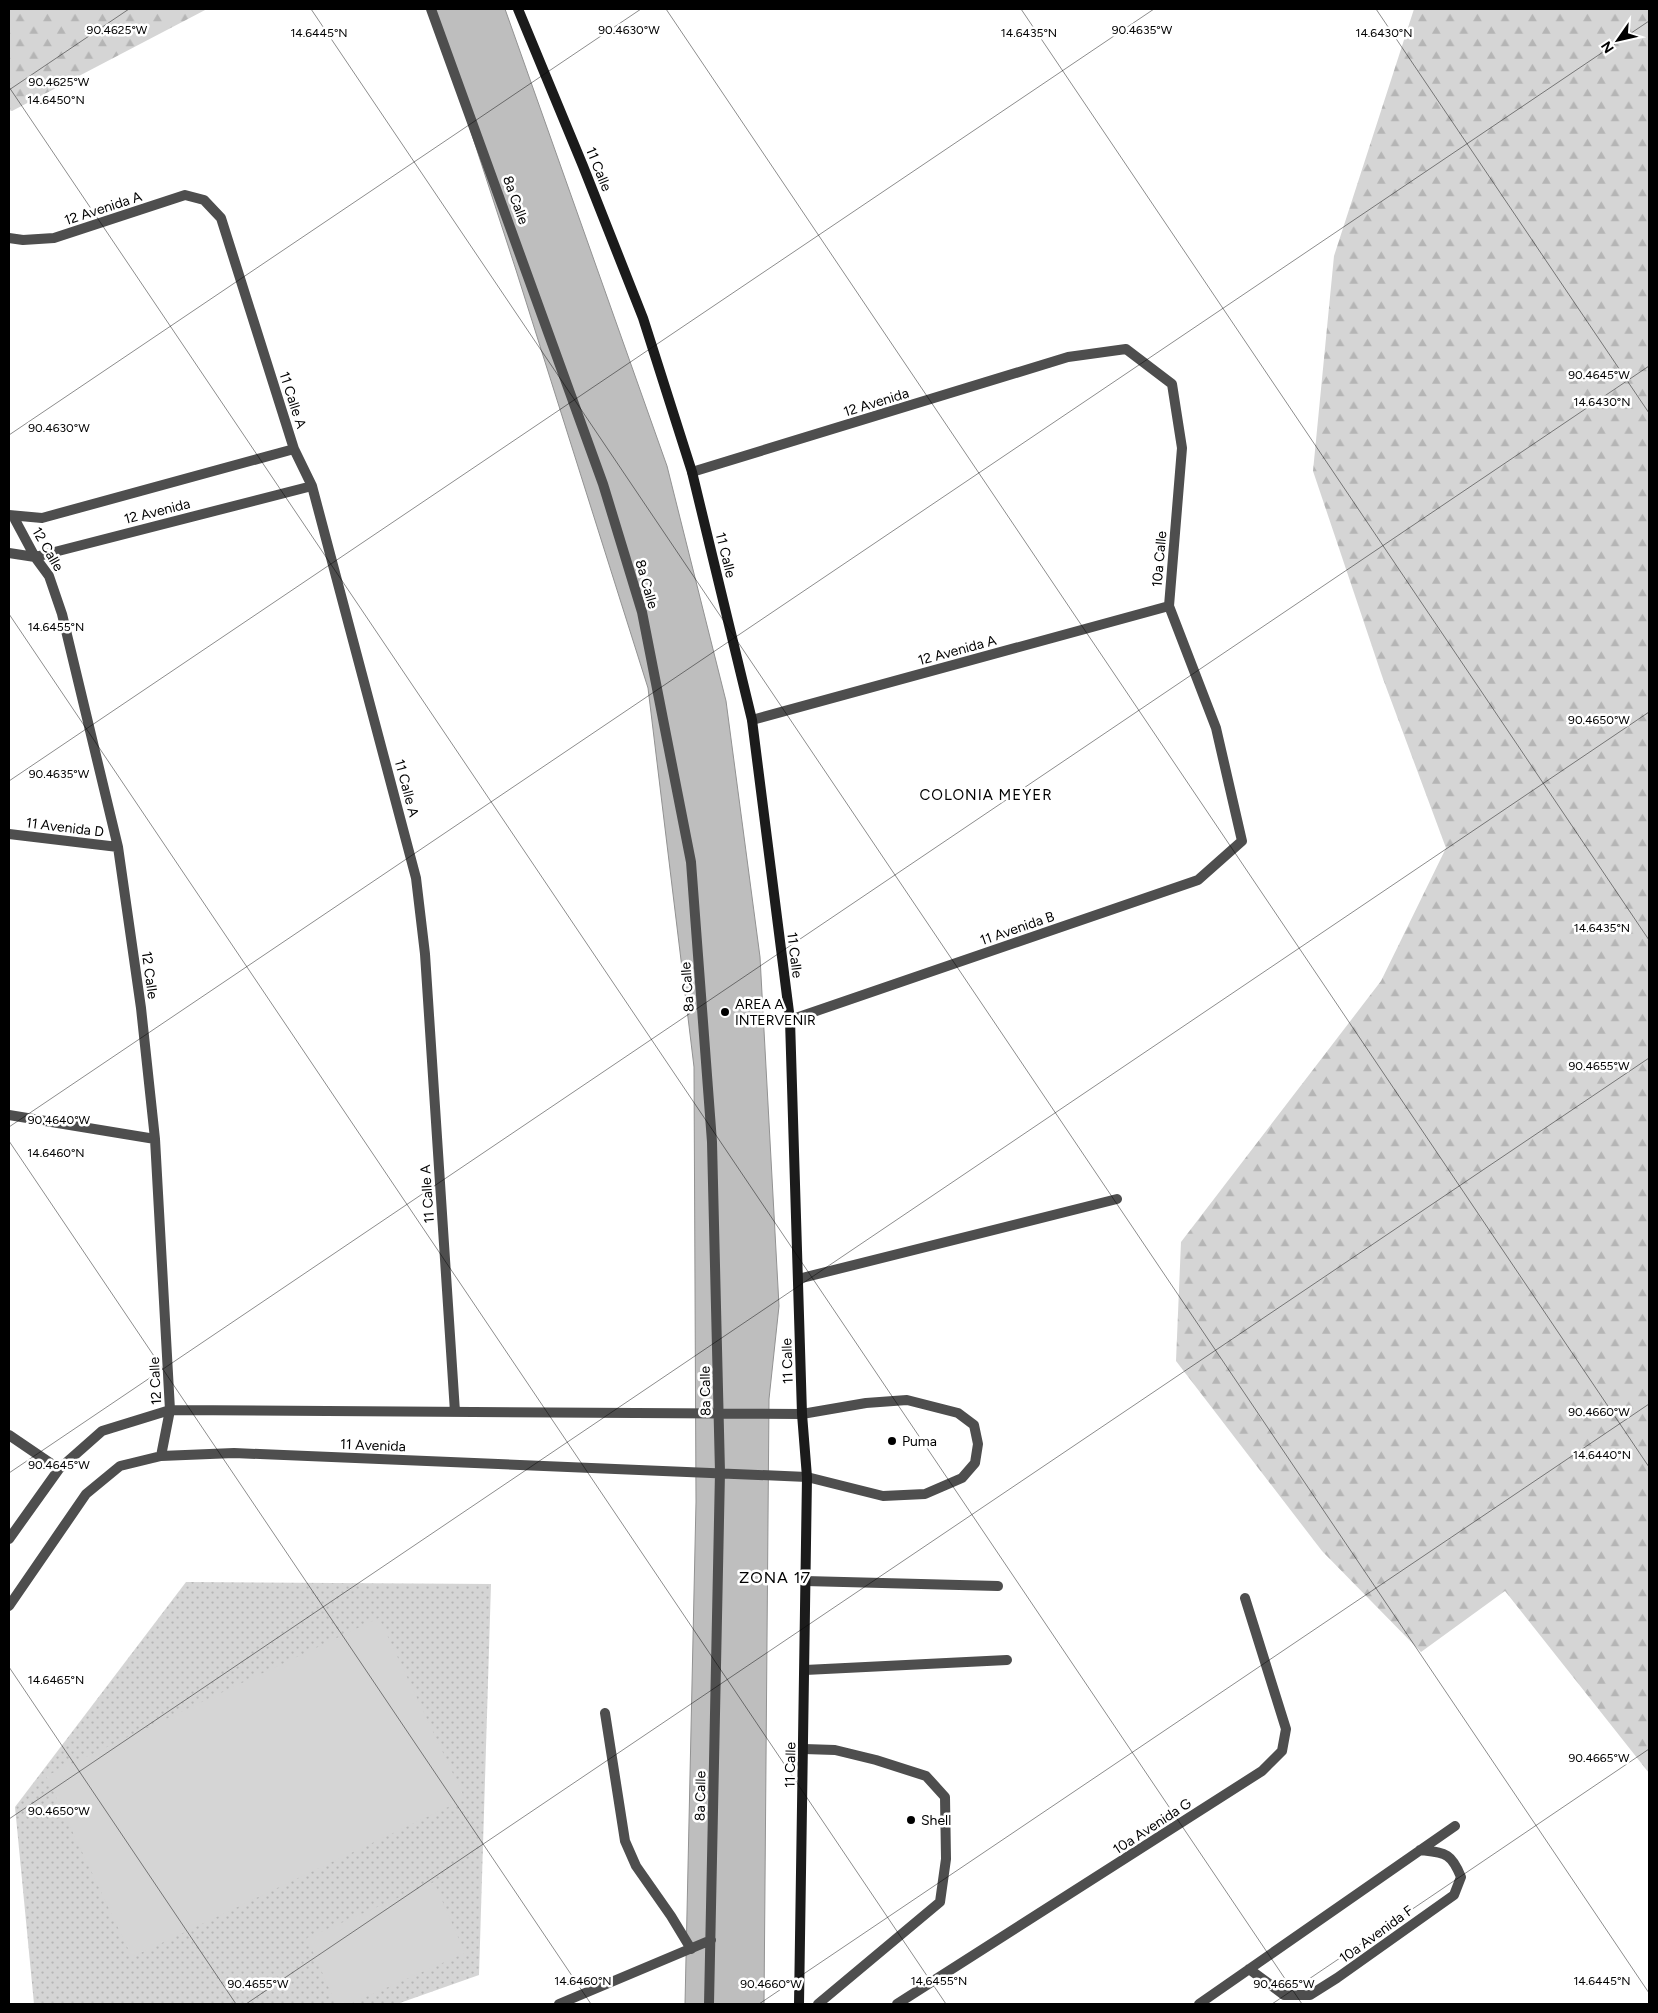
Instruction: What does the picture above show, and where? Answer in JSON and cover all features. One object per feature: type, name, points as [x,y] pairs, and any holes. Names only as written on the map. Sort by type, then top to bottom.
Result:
[{"type":"street","name":"8a Calle","points":[[432,9],[603,484],[642,612],[691,862],[712,1142],[720,1472],[709,2004]]},
{"type":"street","name":"11 Calle","points":[[518,9],[643,318],[692,472],[752,720],[790,1020],[802,1414],[807,1476],[799,2004]]},
{"type":"street","name":"12 Avenida A","points":[[9,238],[23,240],[54,238],[185,195],[204,200]]},
{"type":"street","name":"11 Calle A","points":[[204,200],[221,218],[294,449],[312,486],[416,878],[425,954],[455,1412]]},
{"type":"street","name":"10a Calle","points":[[1068,357],[1126,349],[1172,384],[1182,448],[1169,606],[1216,728],[1242,841]]},
{"type":"street","name":"12 Avenida","points":[[692,472],[1068,357]]},
{"type":"street","name":"12 Avenida","points":[[11,516],[42,518],[294,449]]},
{"type":"street","name":"12 Avenida","points":[[9,552],[35,556],[312,486]]},
{"type":"street","name":"12 Calle","points":[[11,516],[49,576],[62,614],[118,847],[141,1008],[155,1139],[170,1410],[161,1456]]},
{"type":"street","name":"12 Avenida A","points":[[752,720],[1169,606]]},
{"type":"street","name":"11 Avenida D","points":[[9,834],[118,847]]},
{"type":"street","name":"11 Avenida B","points":[[790,1020],[1198,880],[1242,841]]},
{"type":"street","points":[[9,1115],[155,1139]]},
{"type":"street","points":[[798,1279],[1118,1199]]},
{"type":"street","name":"11 Avenida","points":[[9,1606],[86,1494],[120,1466],[161,1456],[234,1453],[807,1476],[883,1496],[925,1494],[962,1478],[975,1463],[978,1444],[974,1425],[958,1413],[908,1400],[866,1403],[802,1414]]},
{"type":"street","points":[[9,1539],[59,1469],[102,1431],[170,1410],[719,1415],[802,1414]]},
{"type":"street","points":[[9,1435],[59,1469]]},
{"type":"street","points":[[806,1581],[998,1586]]},
{"type":"street","name":"10a Avenida G","points":[[897,2004],[1262,1772],[1282,1751],[1286,1729],[1245,1598]]},
{"type":"street","points":[[805,1670],[1007,1660]]},
{"type":"street","points":[[605,1713],[625,1842],[636,1866],[671,1916],[691,1949]]},
{"type":"street","points":[[804,1749],[835,1750],[876,1760],[926,1776],[945,1796],[946,1859],[940,1902],[818,2004]]},
{"type":"street","points":[[1199,2004],[1455,1826]]},
{"type":"street","name":"10a Avenida F","points":[[1249,1969],[1284,1995],[1310,1995],[1338,1978],[1454,1895],[1461,1877],[1454,1861],[1441,1853],[1420,1850]]},
{"type":"street","points":[[559,2004],[711,1940]]},
{"type":"green space","points":[[9,9],[207,9],[12,111],[9,110]]},
{"type":"green space","points":[[1414,9],[1649,9],[1649,1773],[1505,1591],[1421,1652],[1322,1551],[1176,1361],[1181,1242],[1381,981],[1446,848],[1382,676],[1313,471],[1334,256]]},
{"type":"green space","points":[[186,1582],[491,1584],[479,1975],[397,2004],[34,2004],[15,1807]]},
{"type":"green space","points":[[379,1618],[465,1799],[132,1957],[46,1776]]},
{"type":"green space","points":[[434,1882],[465,1953],[350,2004],[336,2004],[307,1938]]},
{"type":"building","name":"AREA A INTERVENIR","points":[[431,9],[505,9],[667,466],[726,701],[760,957],[779,1306],[769,1399],[764,2004],[685,2004],[696,1502],[694,1067],[648,688],[516,270]]},
{"type":"place","name":"AREA A INTERVENIR","points":[[725,1012]]},
{"type":"place","name":"Puma","points":[[892,1441]]},
{"type":"place","name":"Shell","points":[[911,1820]]},
{"type":"district","name":"COLONIA MEYER","points":[[986,795]]},
{"type":"district","name":"ZONA 17","points":[[775,1577]]}]
